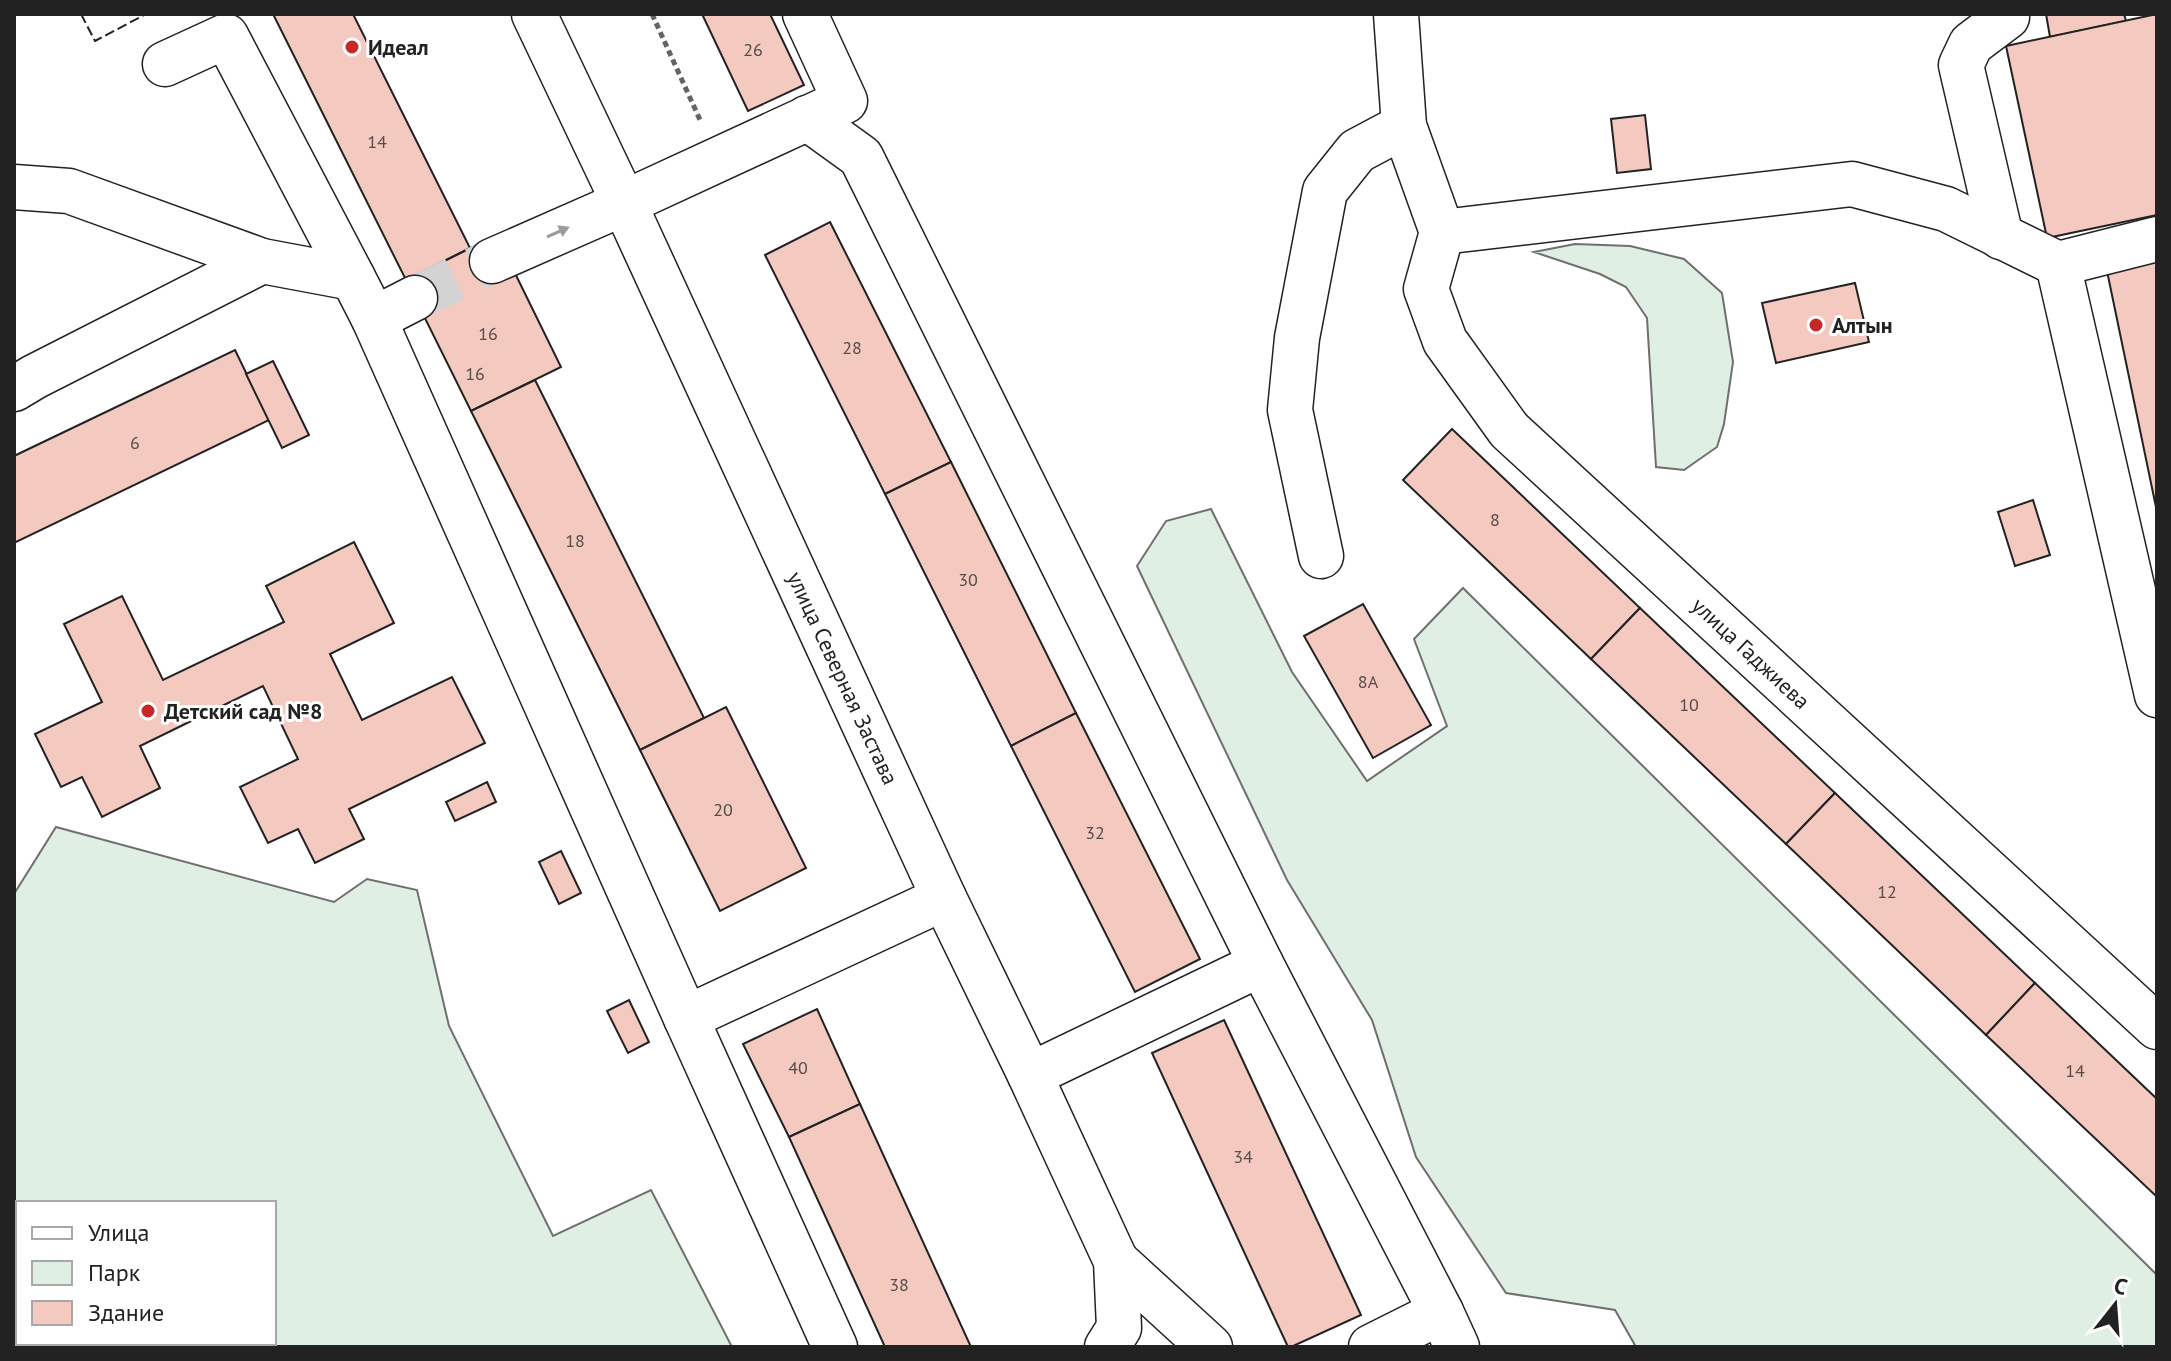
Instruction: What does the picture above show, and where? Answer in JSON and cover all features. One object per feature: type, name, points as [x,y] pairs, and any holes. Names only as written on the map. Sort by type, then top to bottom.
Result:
[{"type":"street","name":"улица Северная Застава","points":[[534,14],[1116,1261],[1119,1328],[1107,1347]]},
{"type":"street","points":[[492,261],[845,101],[805,14]]},
{"type":"street","points":[[1396,14],[1404,126],[1442,232],[1852,184],[1946,209],[2058,264],[2157,239]]},
{"type":"street","points":[[2001,237],[1961,65],[1971,44],[2007,17],[2006,14]]},
{"type":"street","points":[[165,64],[226,36],[353,278],[835,1347]]},
{"type":"street","points":[[807,118],[861,157],[1261,964],[1449,1330],[1371,1347]]},
{"type":"street","points":[[1321,556],[1290,410],[1297,338],[1325,191],[1357,151],[1404,126]]},
{"type":"street","points":[[14,187],[69,191],[262,261],[353,278]]},
{"type":"street","name":"улица Гаджиева","points":[[1442,232],[1426,289],[1445,341],[1509,430],[2157,1027]]},
{"type":"street","points":[[14,389],[262,261]]},
{"type":"street","points":[[2058,264],[2157,695]]},
{"type":"street","points":[[374,319],[415,298]]},
{"type":"street","points":[[686,1018],[944,898]]},
{"type":"street","points":[[1030,1075],[1261,964]]},
{"type":"street","points":[[1116,1261],[1210,1347]]},
{"type":"path","points":[[652,14],[718,159]]},
{"type":"green space","points":[[1575,244],[1630,246],[1684,259],[1722,293],[1733,362],[1724,424],[1717,447],[1684,470],[1656,467],[1647,318],[1626,287],[1600,274],[1534,252]]},
{"type":"green space","points":[[1211,509],[1292,672],[1367,781],[1447,726],[1414,639],[1463,588],[2157,1275],[2157,1347],[1636,1347],[1615,1310],[1506,1293],[1416,1157],[1372,1020],[1287,880],[1137,566],[1166,521]]},
{"type":"green space","points":[[56,827],[334,902],[367,879],[417,890],[449,1026],[553,1236],[651,1190],[732,1347],[14,1347],[14,894]]},
{"type":"building","points":[[273,14],[353,14],[470,248],[406,280]]},
{"type":"building","points":[[702,14],[770,14],[804,85],[748,111]]},
{"type":"building","points":[[2046,14],[2124,14],[2126,21],[2050,37]]},
{"type":"building","points":[[2157,14],[2157,215],[2047,238],[2006,46]]},
{"type":"building","points":[[1645,115],[1651,169],[1617,173],[1611,119]]},
{"type":"building","points":[[830,222],[951,462],[885,494],[765,255]]},
{"type":"building","points":[[483,242],[509,261],[561,367],[471,411],[406,280]]},
{"type":"building","points":[[2157,261],[2157,512],[2107,271]]},
{"type":"building","points":[[1855,283],[1869,342],[1776,363],[1762,303]]},
{"type":"building","points":[[235,350],[269,420],[14,543],[14,456]]},
{"type":"building","points":[[273,361],[309,435],[282,448],[246,374]]},
{"type":"building","points":[[535,380],[704,718],[640,750],[471,411]]},
{"type":"building","points":[[1452,429],[1640,608],[1591,659],[1403,480]]},
{"type":"building","points":[[951,462],[1076,713],[1011,746],[885,494]]},
{"type":"building","points":[[2033,500],[2050,555],[2015,566],[1998,512]]},
{"type":"building","name":"Детский сад №8","points":[[354,542],[394,623],[330,654],[362,720],[452,677],[485,743],[349,809],[364,839],[315,863],[298,829],[268,843],[240,787],[298,759],[263,686],[140,746],[160,788],[102,817],[82,777],[61,787],[35,734],[102,702],[64,624],[122,596],[163,680],[284,622],[266,586]]},
{"type":"building","points":[[1363,604],[1431,725],[1373,758],[1304,636]]},
{"type":"building","points":[[1640,608],[1835,793],[1786,844],[1591,659]]},
{"type":"building","points":[[726,707],[806,868],[720,911],[640,750]]},
{"type":"building","points":[[1076,713],[1200,959],[1135,992],[1011,746]]},
{"type":"building","points":[[487,782],[496,802],[455,821],[446,802]]},
{"type":"building","points":[[1835,793],[2035,983],[1986,1035],[1786,844]]},
{"type":"building","points":[[561,851],[581,893],[559,904],[539,862]]},
{"type":"building","points":[[2035,983],[2157,1099],[2157,1197],[1986,1035]]},
{"type":"building","points":[[629,1000],[649,1042],[628,1053],[607,1011]]},
{"type":"building","points":[[817,1009],[860,1104],[789,1137],[743,1044]]},
{"type":"building","points":[[1224,1020],[1361,1315],[1291,1347],[1288,1347],[1152,1053]]},
{"type":"building","points":[[860,1104],[971,1347],[885,1347],[789,1137]]},
{"type":"tunnel","points":[[415,298],[492,261]]},
{"type":"fence","points":[[81,14],[95,41],[146,14]]},
{"type":"place","name":"Идеал","points":[[352,47]]},
{"type":"place","name":"Алтын","points":[[1816,325]]},
{"type":"place","name":"Детский сад №8","points":[[148,711]]}]
